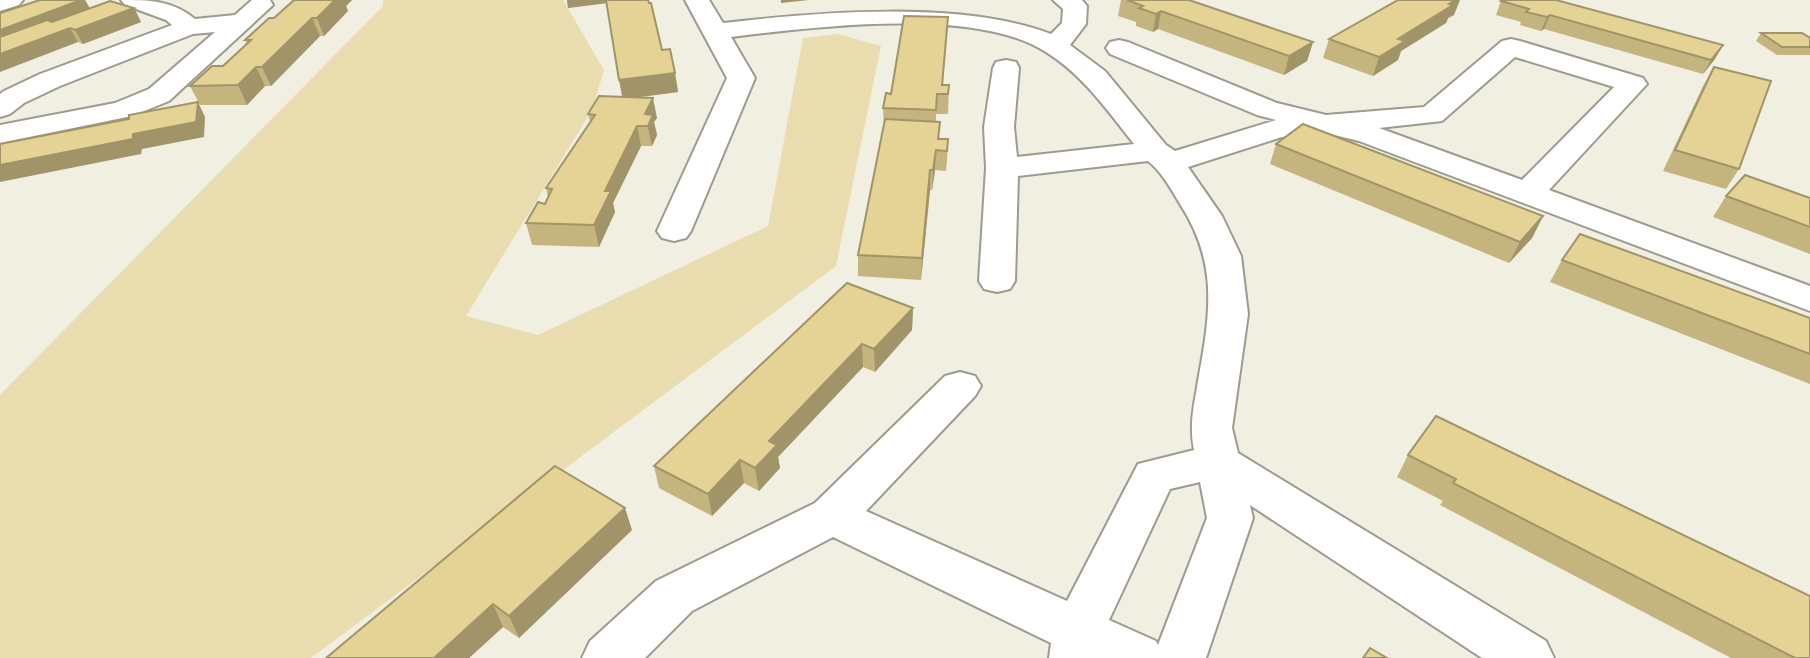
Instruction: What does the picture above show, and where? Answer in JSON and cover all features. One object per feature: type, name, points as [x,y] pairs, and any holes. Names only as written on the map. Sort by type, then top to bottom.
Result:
[{"type":"street","points":[[0,4],[11,0]]},
{"type":"street","points":[[132,0],[175,15],[189,27]]},
{"type":"street","points":[[674,231],[741,78],[697,0]]},
{"type":"street","points":[[1055,46],[1073,24],[1075,6],[1065,0]]},
{"type":"street","points":[[714,32],[811,20],[983,10],[1055,46],[1095,77],[1162,157],[1205,216],[1223,256],[1229,314],[1211,428],[1230,519],[1180,658]]},
{"type":"street","points":[[0,108],[15,97],[50,80],[189,27],[251,13],[159,95],[122,110],[0,134]]},
{"type":"street","points":[[1002,168],[1162,157],[1279,128],[1323,122],[1432,115],[1511,47],[1633,84],[1528,193]]},
{"type":"street","points":[[1119,48],[1268,109],[1370,135],[1810,299]]},
{"type":"street","points":[[997,281],[1002,168],[999,127],[1006,68]]},
{"type":"street","points":[[609,658],[674,596],[832,516],[960,386]]},
{"type":"street","points":[[1077,644],[1154,476],[1217,461],[1527,658]]},
{"type":"street","points":[[832,516],[1077,644],[1137,658]]},
{"type":"shaded area","points":[[383,0],[563,0],[604,70],[592,110],[466,316],[538,335],[768,226],[803,38],[838,34],[881,46],[836,266],[311,658],[0,658],[0,395],[383,6]]},
{"type":"building","points":[[40,0],[81,0],[0,30],[0,13]]},
{"type":"building","points":[[294,0],[335,0],[317,18],[312,18],[262,67],[256,67],[238,85],[190,86],[212,66],[223,66],[251,40],[245,40]]},
{"type":"building","points":[[606,0],[648,0],[651,3],[662,50],[670,49],[675,73],[619,80]]},
{"type":"building","points":[[1127,0],[1189,0],[1313,42],[1289,56],[1161,11],[1156,14]]},
{"type":"building","points":[[1398,0],[1456,0],[1449,4],[1453,5],[1398,39],[1405,41],[1379,57],[1329,39]]},
{"type":"building","points":[[1556,0],[1723,45],[1711,60],[1550,15],[1547,17],[1526,12],[1529,9],[1501,1]]},
{"type":"building","points":[[110,1],[134,8],[0,54],[0,37]]},
{"type":"building","points":[[904,16],[948,17],[942,85],[949,85],[948,94],[937,94],[936,110],[883,108],[886,93],[891,94]]},
{"type":"building","points":[[1761,33],[1802,33],[1810,38],[1810,47],[1782,47]]},
{"type":"building","points":[[1714,67],[1771,81],[1739,169],[1675,150]]},
{"type":"building","points":[[599,96],[653,98],[645,114],[653,115],[648,126],[637,126],[605,191],[611,191],[594,225],[526,223],[538,202],[545,204],[552,189],[546,188],[595,115],[588,114]]},
{"type":"building","points":[[198,102],[196,122],[133,134],[133,139],[0,165],[0,144],[129,119],[129,115]]},
{"type":"building","points":[[885,119],[940,122],[938,139],[948,139],[947,151],[936,150],[933,170],[930,170],[922,258],[858,255]]},
{"type":"building","points":[[1303,124],[1543,216],[1520,242],[1276,144]]},
{"type":"building","points":[[1745,175],[1810,198],[1810,227],[1726,196]]},
{"type":"building","points":[[1580,234],[1810,318],[1810,354],[1562,260]]},
{"type":"building","points":[[847,283],[913,308],[874,349],[862,344],[769,441],[777,445],[755,468],[740,460],[708,494],[654,466]]},
{"type":"building","points":[[1436,416],[1810,596],[1810,658],[1795,658],[1453,483],[1456,479],[1408,455]]},
{"type":"building","points":[[555,466],[625,508],[509,616],[493,604],[434,658],[326,658]]},
{"type":"building","points":[[1370,648],[1387,658],[1363,658]]}]
